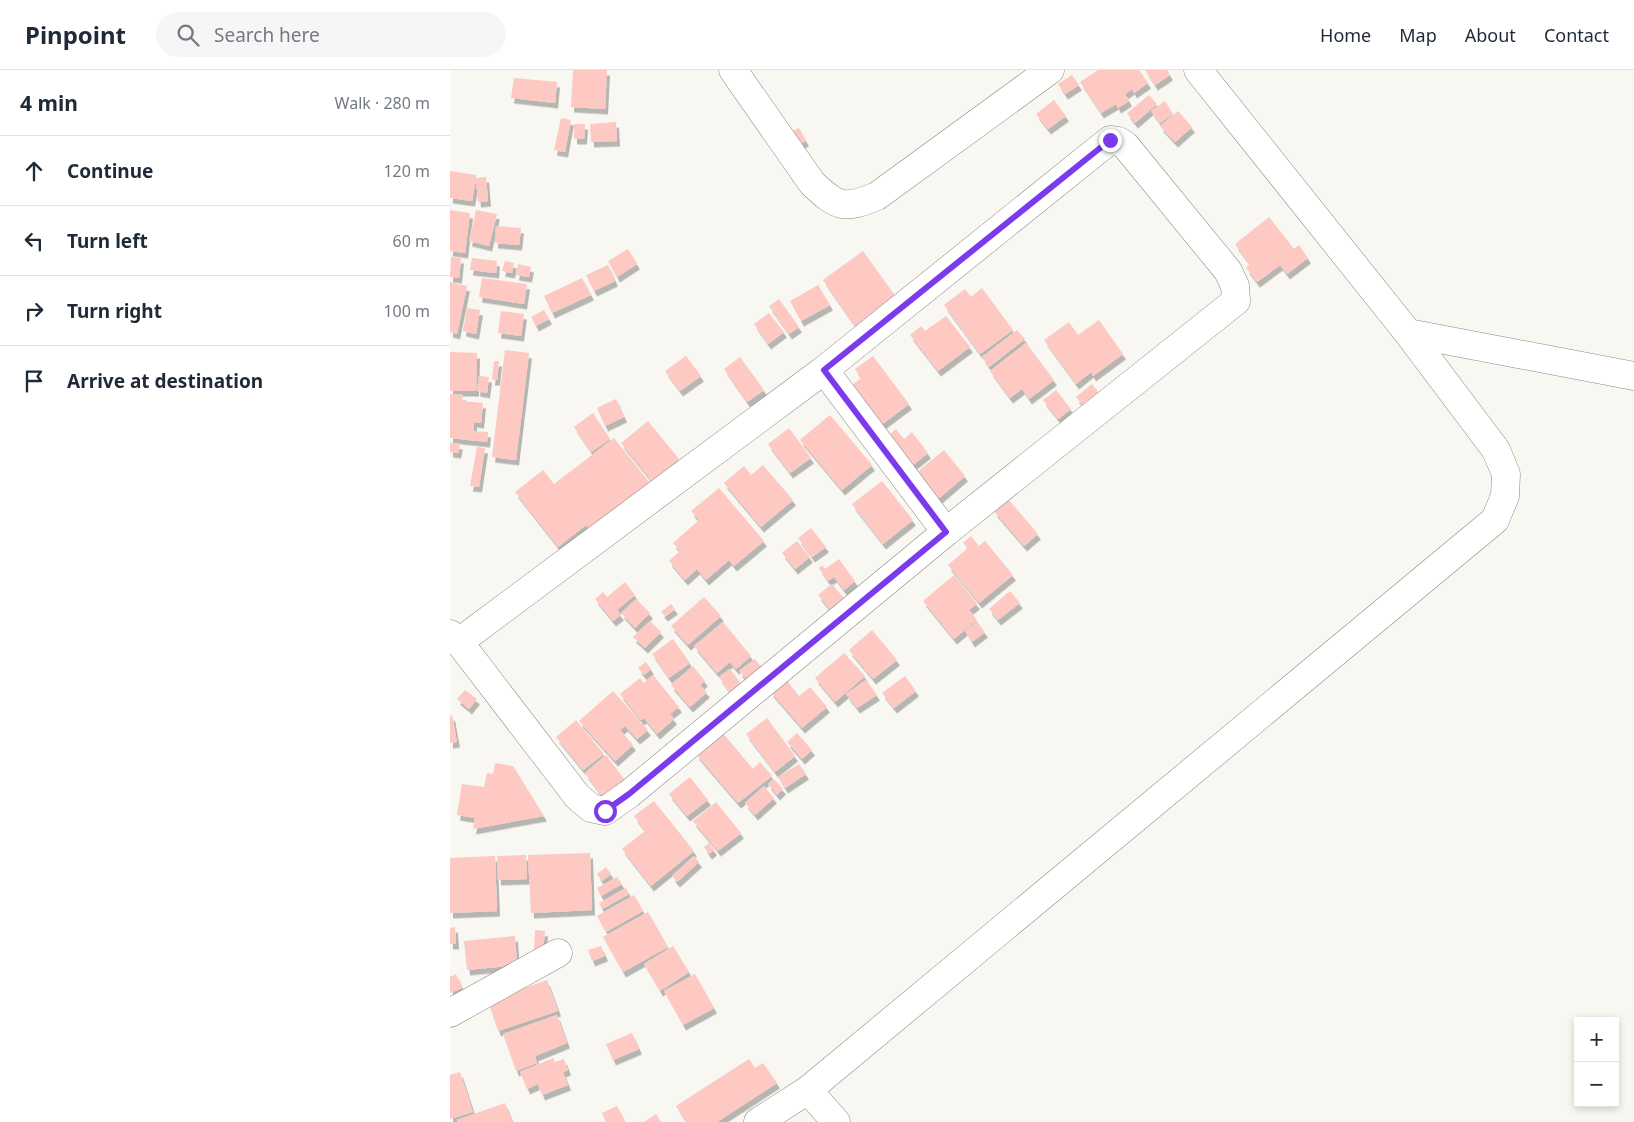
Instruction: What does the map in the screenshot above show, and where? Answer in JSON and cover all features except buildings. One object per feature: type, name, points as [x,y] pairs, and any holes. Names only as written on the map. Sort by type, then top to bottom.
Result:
[{"type":"street","points":[[733,70],[812,183],[828,198],[843,205],[860,203],[877,196],[1050,70]]},
{"type":"street","points":[[758,1122],[808,1090],[1495,520],[1505,496],[1506,474],[1496,450],[1408,333],[1198,70]]},
{"type":"street","points":[[1110,140],[1118,141],[1125,146],[1228,271],[1235,286],[1236,300],[946,532],[629,794],[605,811],[591,808],[577,796],[455,638],[824,370],[1110,140]]},
{"type":"street","points":[[1408,333],[1634,376]]},
{"type":"street","points":[[824,370],[946,532]]},
{"type":"street","points":[[450,1013],[558,953]]},
{"type":"street","points":[[808,1090],[836,1122]]},
{"type":"route","points":[[605,811],[629,794],[946,532],[824,370],[1110,140]]}]
